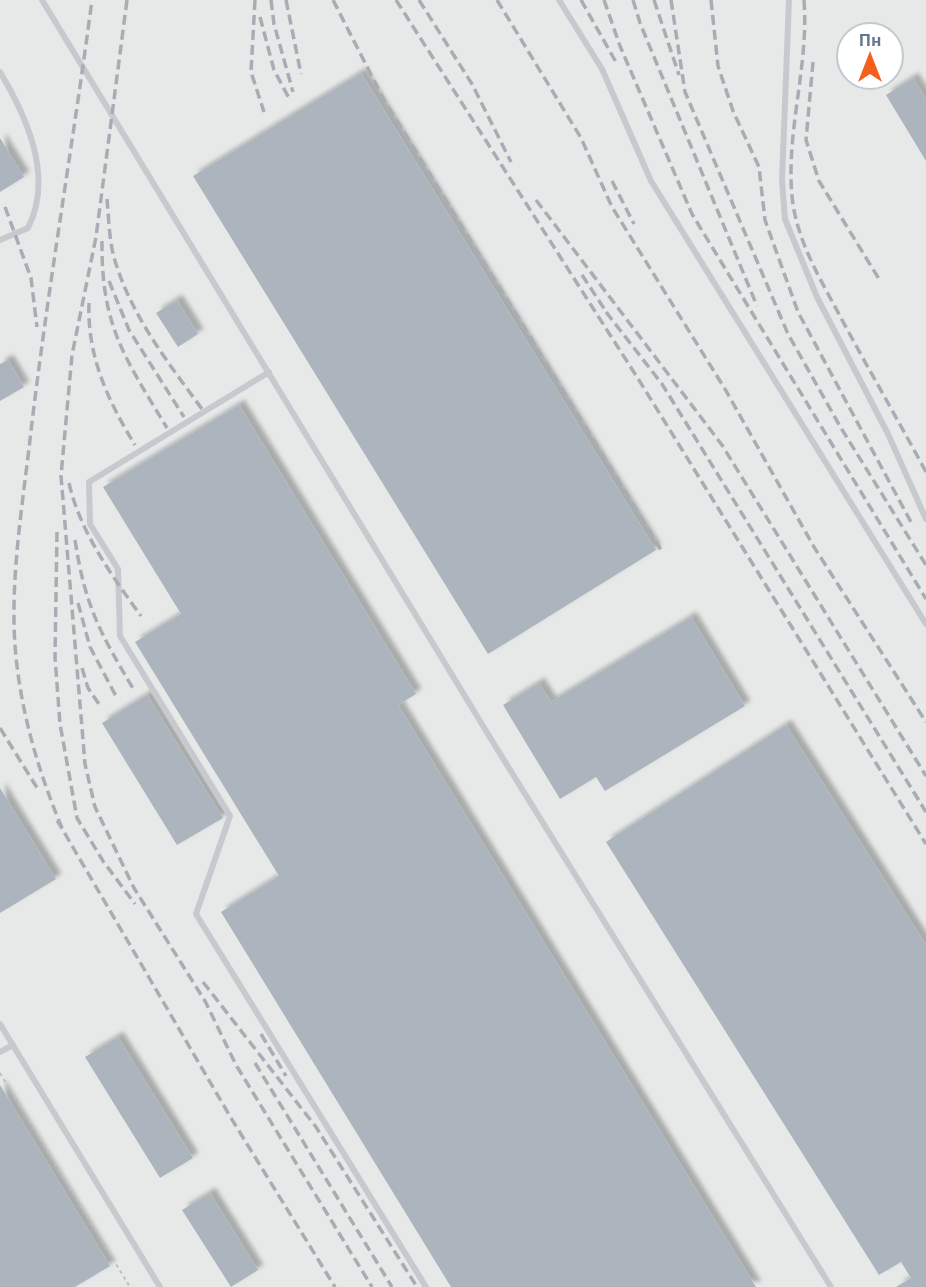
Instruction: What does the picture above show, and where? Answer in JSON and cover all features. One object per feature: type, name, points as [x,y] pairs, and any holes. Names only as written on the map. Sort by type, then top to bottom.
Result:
[{"type":"lane","points":[[42,0],[494,744],[831,1287]]},
{"type":"lane","points":[[559,0],[602,69],[651,181],[926,624]]},
{"type":"lane","points":[[789,0],[782,180],[785,219],[817,297],[888,434],[926,519]]},
{"type":"lane","points":[[0,72],[14,96],[33,142],[40,192],[37,212],[28,228],[0,240]]},
{"type":"lane","points":[[268,372],[89,482],[90,524],[118,569],[120,636],[230,816],[196,914],[426,1287]]},
{"type":"lane","points":[[0,1024],[160,1287]]},
{"type":"lane","points":[[0,1052],[13,1045]]},
{"type":"path","points":[[0,1073],[130,1287]]},
{"type":"shaded area","points":[[0,0],[926,0],[926,1287],[0,1287]]},
{"type":"building","points":[[361,73],[656,550],[488,654],[193,176]]},
{"type":"building","points":[[913,78],[926,99],[926,161],[886,95],[892,91],[905,91],[905,83]]},
{"type":"building","points":[[0,138],[24,177],[0,192]]},
{"type":"building","points":[[177,300],[198,334],[178,347],[156,313]]},
{"type":"building","points":[[8,360],[24,387],[0,401],[0,364]]},
{"type":"building","points":[[239,405],[416,694],[398,705],[756,1287],[451,1287],[221,912],[279,876],[135,642],[181,614],[103,487]]},
{"type":"building","points":[[691,617],[745,706],[605,791],[596,777],[560,799],[503,705],[539,683],[551,702]]},
{"type":"building","points":[[147,695],[223,818],[177,845],[102,723]]},
{"type":"building","points":[[786,725],[926,945],[926,1287],[896,1287],[911,1278],[901,1262],[879,1275],[606,842]]},
{"type":"building","points":[[0,788],[56,879],[0,913]]},
{"type":"building","points":[[118,1037],[193,1158],[160,1178],[85,1057]]},
{"type":"building","points":[[0,1085],[110,1266],[75,1287],[0,1287]]},
{"type":"building","points":[[210,1193],[258,1270],[231,1287],[182,1210]]},
{"type":"railway","points":[[62,828],[43,779],[28,727],[15,648],[14,598],[38,377],[92,0]]},
{"type":"railway","points":[[127,0],[96,237],[72,355],[61,476],[85,764],[95,807],[134,888],[205,1001],[236,1065],[372,1287]]},
{"type":"railway","points":[[255,0],[251,72],[264,112]]},
{"type":"railway","points":[[271,0],[274,24],[293,92]]},
{"type":"railway","points":[[286,0],[301,74]]},
{"type":"railway","points":[[333,0],[384,100],[661,550]]},
{"type":"railway","points":[[396,0],[637,377],[926,844]]},
{"type":"railway","points":[[419,0],[472,84],[511,162]]},
{"type":"railway","points":[[497,0],[581,138],[612,207],[725,389],[814,547],[926,722]]},
{"type":"railway","points":[[581,0],[617,64]]},
{"type":"railway","points":[[604,0],[620,46],[692,214],[926,599]]},
{"type":"railway","points":[[633,0],[640,23],[757,306]]},
{"type":"railway","points":[[654,0],[679,75]]},
{"type":"railway","points":[[671,0],[685,92],[788,334],[841,428],[926,565]]},
{"type":"railway","points":[[711,0],[718,66],[733,111],[759,167],[765,220],[798,312],[912,524]]},
{"type":"railway","points":[[804,0],[805,25],[792,147],[794,212],[810,259],[825,289],[926,472]]},
{"type":"railway","points":[[260,17],[274,70],[290,100]]},
{"type":"railway","points":[[813,62],[806,140],[819,181],[879,279]]},
{"type":"railway","points":[[612,181],[634,224]]},
{"type":"railway","points":[[107,199],[112,248],[123,284],[153,340],[202,409]]},
{"type":"railway","points":[[536,200],[722,445],[926,776]]},
{"type":"railway","points":[[5,207],[31,278],[37,327]]},
{"type":"railway","points":[[102,241],[106,296],[118,340],[167,428]]},
{"type":"railway","points":[[582,275],[609,316]]},
{"type":"railway","points":[[109,281],[129,330],[184,417]]},
{"type":"railway","points":[[89,303],[89,323],[101,377],[116,412],[135,445]]},
{"type":"railway","points":[[606,312],[662,384],[926,812]]},
{"type":"railway","points":[[69,483],[89,536],[141,616]]},
{"type":"railway","points":[[57,532],[55,657],[60,724],[77,818],[103,861],[135,904]]},
{"type":"railway","points":[[75,540],[89,601],[112,652],[134,690]]},
{"type":"railway","points":[[78,603],[90,647],[117,698]]},
{"type":"railway","points":[[82,668],[88,688],[101,707]]},
{"type":"railway","points":[[0,728],[39,791]]},
{"type":"railway","points":[[57,820],[231,1118],[335,1287]]},
{"type":"railway","points":[[203,982],[316,1127],[417,1287]]},
{"type":"railway","points":[[261,1034],[286,1076]]},
{"type":"railway","points":[[255,1063],[392,1287]]}]
